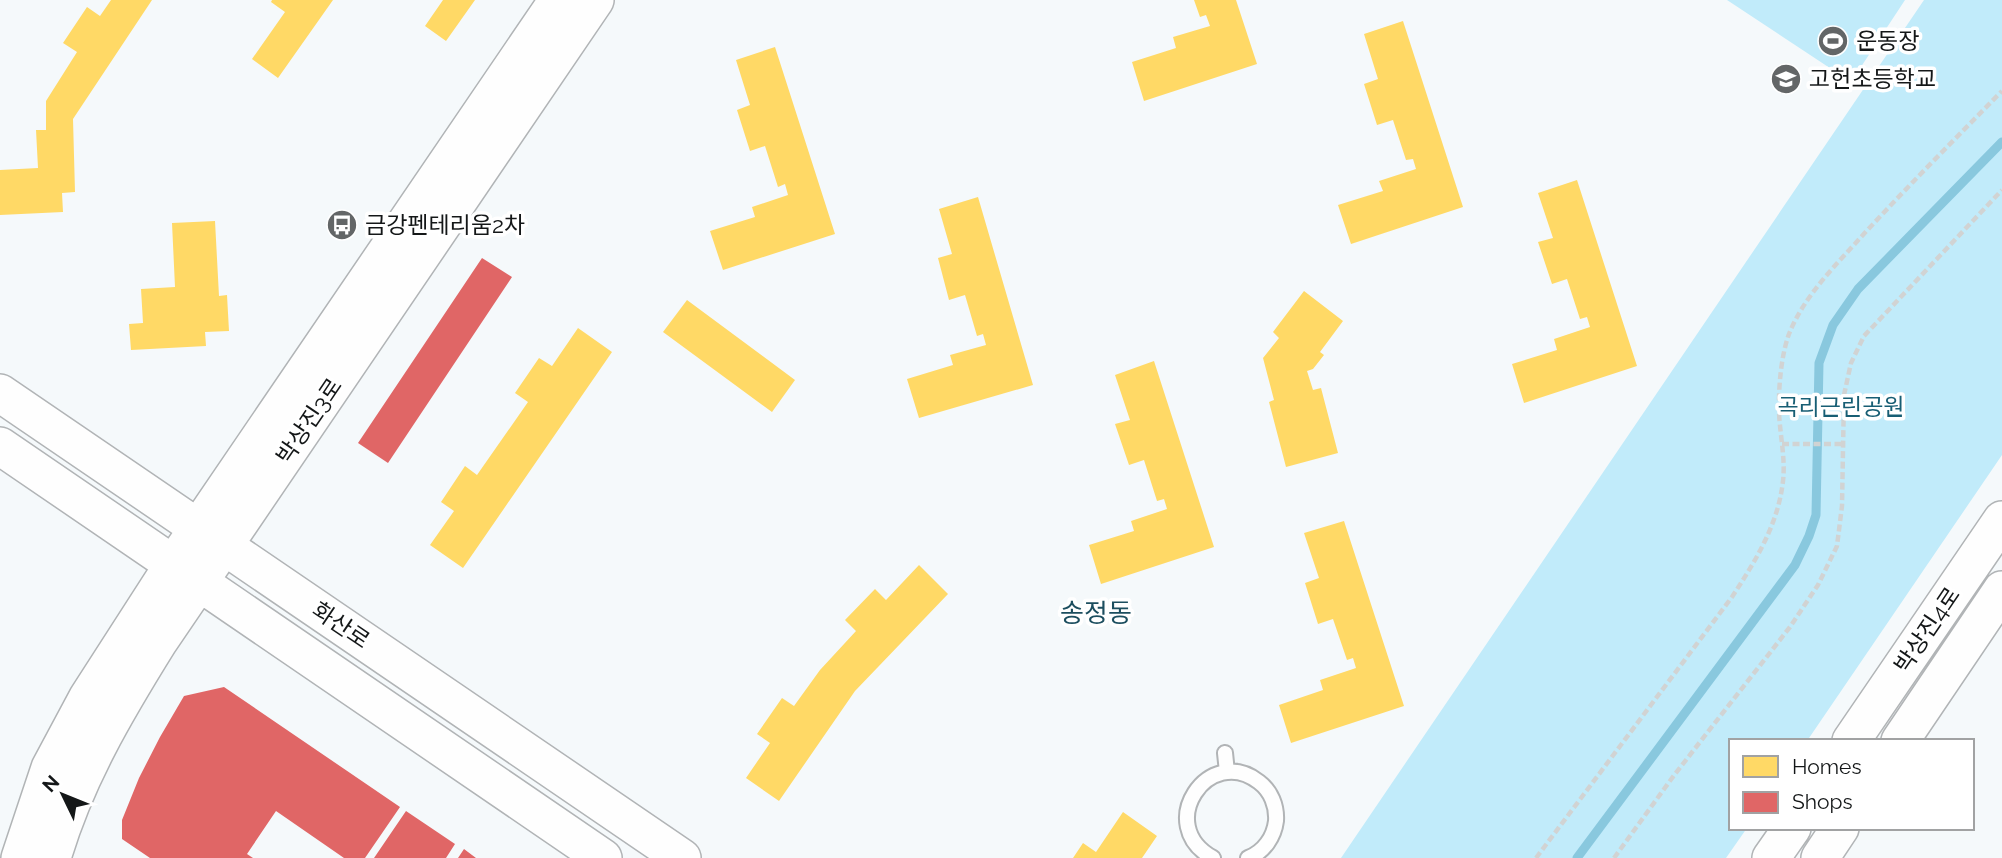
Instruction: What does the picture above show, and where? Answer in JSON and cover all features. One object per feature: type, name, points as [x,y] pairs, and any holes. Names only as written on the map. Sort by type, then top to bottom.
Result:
[{"type":"street","name":"박상진3로","points":[[20,858],[50,768],[88,696],[186,573],[211,536],[558,0]]},
{"type":"street","name":"박상진3로","points":[[211,536],[595,0]]},
{"type":"street","name":"화산로","points":[[0,393],[682,858]]},
{"type":"street","name":"화산로","points":[[0,446],[603,858]]},
{"type":"street","name":"박상진4로","points":[[1852,739],[2002,520]]},
{"type":"street","name":"박상진3로","points":[[52,858],[79,780],[186,573]]},
{"type":"street","name":"박상진4로","points":[[1900,739],[2002,590]]},
{"type":"street","points":[[1771,858],[1791,830]]},
{"type":"street","points":[[1820,858],[1839,830]]},
{"type":"lane","points":[[1225,752],[1227,772]]},
{"type":"lane","points":[[1206,856],[1188,831],[1188,804],[1203,782],[1227,772],[1241,773],[1264,786],[1276,810],[1272,836],[1264,847],[1248,858]]},
{"type":"path","points":[[1536,858],[1732,597],[1759,555],[1777,515],[1783,479],[1779,402],[1783,365],[1789,334],[1803,308],[1819,284],[1878,219],[2002,91]]},
{"type":"path","points":[[1614,858],[1675,774],[1790,628],[1818,585],[1837,546],[1842,506],[1844,395],[1851,363],[1864,336],[2002,190]]},
{"type":"path","points":[[1782,444],[1844,444]]},
{"type":"green space","name":"운동장","points":[[1727,0],[1905,0],[1851,82]]},
{"type":"green space","name":"곡리근린공원","points":[[1924,0],[2002,0],[2002,455],[1808,739],[1729,739],[1729,830],[1746,830],[1726,858],[1341,858]]},
{"type":"building: Homes","points":[[111,0],[152,0],[73,119],[75,192],[62,193],[63,212],[0,215],[0,170],[38,168],[36,130],[46,130],[46,101],[77,52],[63,43],[87,7],[100,16]]},
{"type":"building: Homes","points":[[333,0],[278,78],[252,59],[285,12],[271,2]]},
{"type":"building: Homes","points":[[443,0],[475,0],[446,41],[425,26]]},
{"type":"building: Homes","points":[[1194,0],[1236,0],[1257,64],[1144,101],[1132,62],[1176,48],[1173,37],[1210,26],[1206,15],[1200,17]]},
{"type":"building: Homes","points":[[1403,21],[1463,207],[1351,244],[1338,205],[1383,191],[1379,181],[1416,169],[1413,159],[1406,160],[1393,120],[1377,125],[1364,84],[1378,79],[1364,34]]},
{"type":"building: Homes","points":[[775,47],[835,234],[723,270],[710,231],[755,217],[752,207],[788,195],[785,184],[778,187],[765,146],[750,151],[737,110],[750,105],[736,60]]},
{"type":"building: Homes","points":[[1577,180],[1637,366],[1524,403],[1512,364],[1557,350],[1554,339],[1590,327],[1587,317],[1580,319],[1567,279],[1552,284],[1538,242],[1553,238],[1538,193]]},
{"type":"building: Homes","points":[[978,197],[1033,385],[919,418],[907,379],[953,365],[950,355],[986,345],[983,334],[977,336],[965,295],[949,300],[938,258],[952,254],[939,209]]},
{"type":"building: Homes","points":[[215,221],[219,296],[227,295],[229,331],[205,332],[206,346],[131,350],[129,324],[143,323],[141,289],[175,287],[172,223]]},
{"type":"building: Homes","points":[[1304,291],[1343,321],[1320,352],[1324,355],[1313,369],[1307,371],[1313,390],[1321,388],[1338,453],[1286,467],[1269,402],[1274,400],[1263,358],[1279,338],[1273,332]]},
{"type":"building: Homes","points":[[687,300],[795,380],[772,412],[663,332]]},
{"type":"building: Homes","points":[[578,328],[612,352],[463,568],[430,545],[454,511],[441,502],[465,466],[477,475],[528,402],[515,393],[539,358],[552,366]]},
{"type":"building: Homes","points":[[1154,361],[1214,547],[1101,584],[1089,545],[1134,531],[1131,521],[1167,509],[1164,499],[1157,501],[1144,460],[1129,465],[1115,424],[1130,420],[1115,375]]},
{"type":"building: Homes","points":[[1344,521],[1404,706],[1291,743],[1279,705],[1323,690],[1320,680],[1356,668],[1353,658],[1347,660],[1333,619],[1318,624],[1305,583],[1319,578],[1304,533]]},
{"type":"building: Homes","points":[[919,565],[948,594],[855,691],[779,801],[746,778],[770,743],[757,734],[782,698],[794,706],[820,670],[856,631],[845,620],[875,589],[886,600]]},
{"type":"building: Homes","points":[[1123,812],[1157,836],[1142,858],[1073,858],[1083,843],[1096,852]]},
{"type":"building: Shops","points":[[482,258],[512,277],[388,463],[358,443]]},
{"type":"building: Shops","points":[[224,687],[400,807],[365,858],[344,858],[276,811],[247,854],[253,858],[150,858],[122,839],[122,820],[139,778],[184,696]]},
{"type":"building: Shops","points":[[406,811],[455,844],[446,858],[374,858]]},
{"type":"building: Shops","points":[[464,849],[476,858],[458,858]]},
{"type":"waterway","points":[[1577,858],[1795,565],[1809,536],[1816,515],[1819,363],[1833,325],[1858,289],[2002,142]]},
{"type":"place","name":"운동장","points":[[1833,41]]},
{"type":"place","name":"고헌초등학교","points":[[1786,79]]},
{"type":"place","name":"금강펜테리움2차","points":[[342,225]]},
{"type":"district","name":"송정동","points":[[1096,613]]}]
